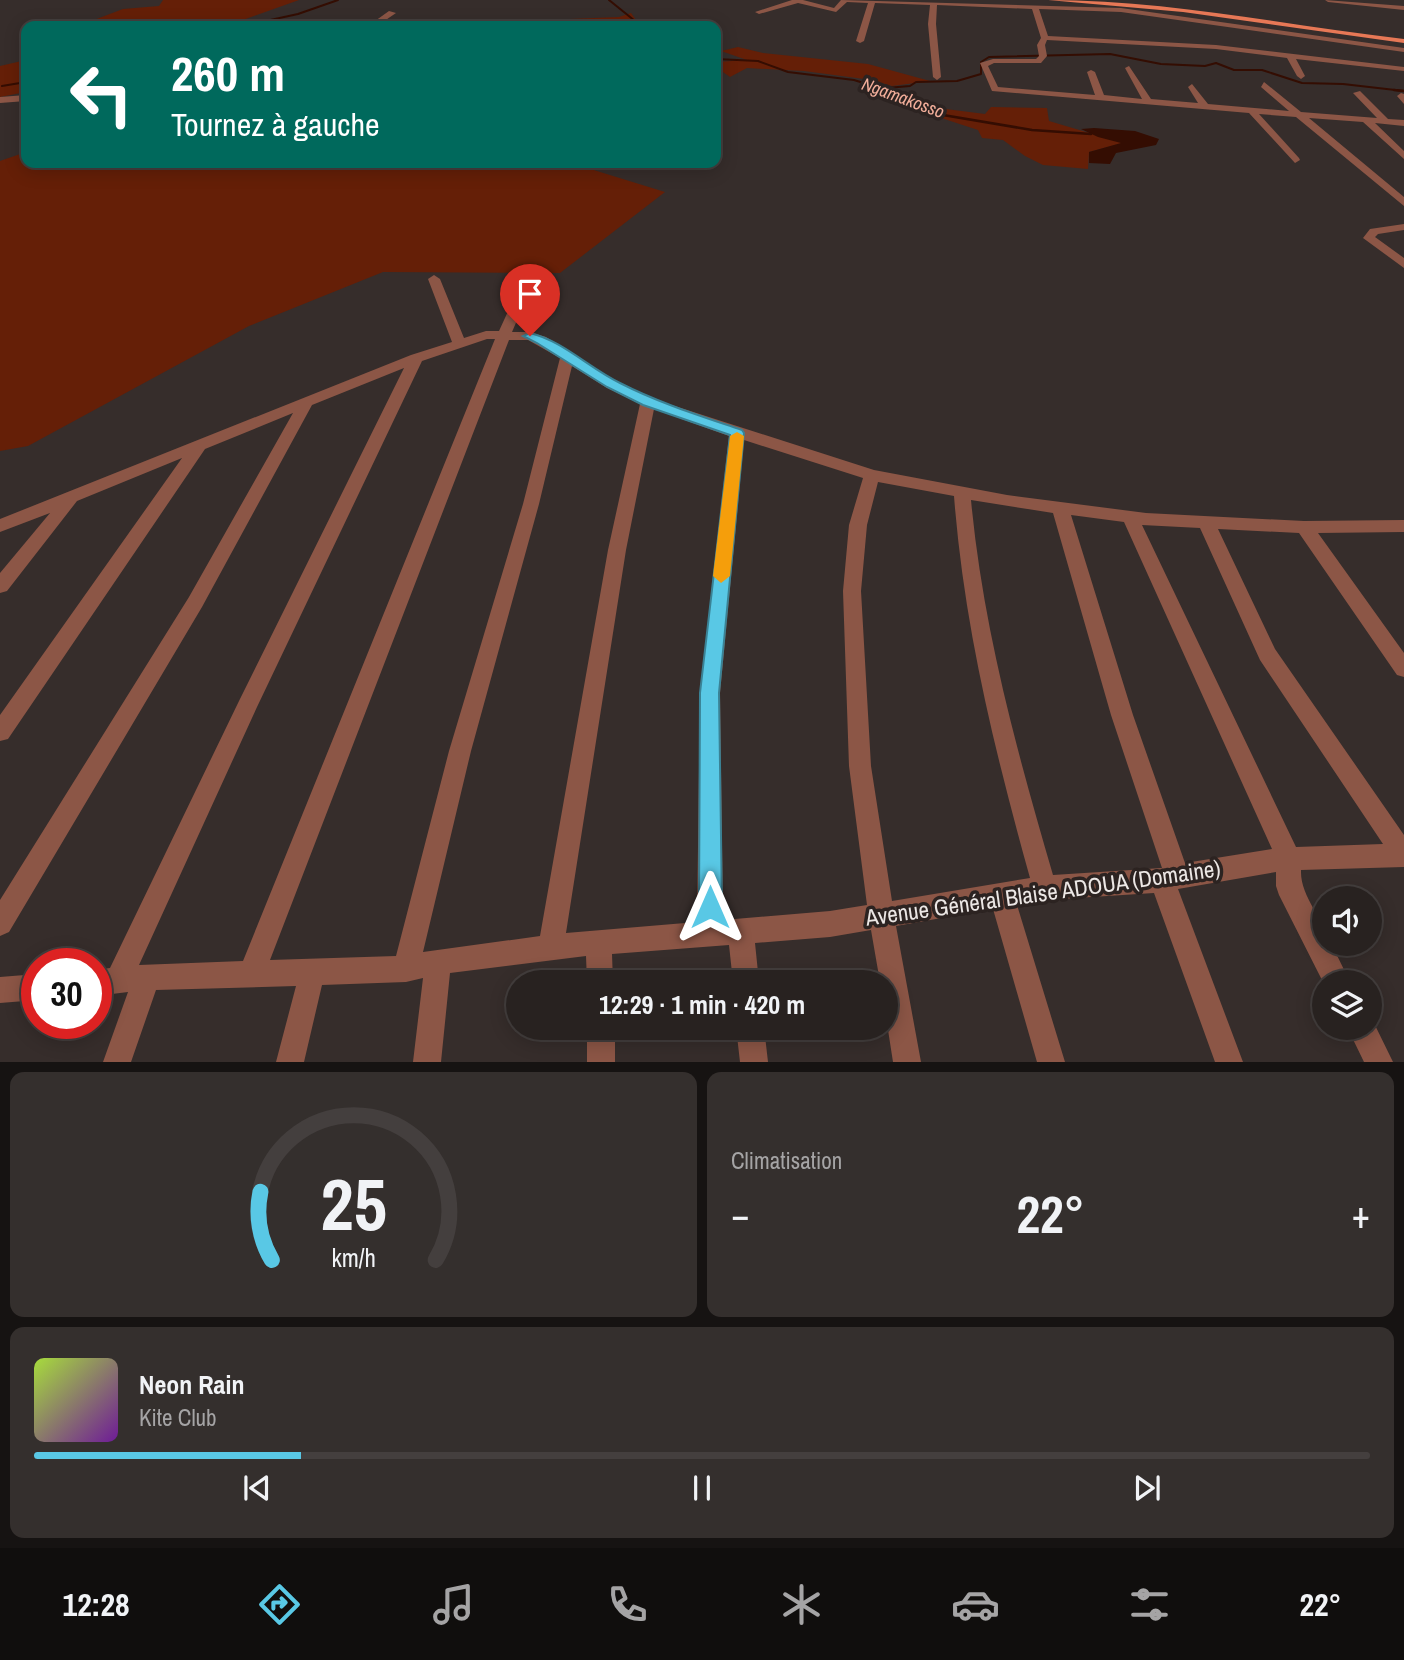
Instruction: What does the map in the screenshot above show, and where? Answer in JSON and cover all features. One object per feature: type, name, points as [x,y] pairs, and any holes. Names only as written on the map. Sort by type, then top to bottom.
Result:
[{"type":"main road","points":[[1051,0],[1156,7],[1299,29],[1404,41]]},
{"type":"street","points":[[760,12],[796,0],[836,10],[847,0],[965,2],[1156,13],[1309,38],[1404,50]]},
{"type":"street","points":[[956,0],[965,2]]},
{"type":"street","points":[[1328,0],[1404,7]]},
{"type":"street","points":[[1399,0],[1404,7]]},
{"type":"street","points":[[860,41],[872,2]]},
{"type":"street","points":[[934,3],[932,24],[937,77]]},
{"type":"street","points":[[1035,6],[1045,38],[1041,45],[1043,56],[1038,61],[993,61],[983,65],[995,89],[1404,123]]},
{"type":"street","points":[[380,21],[393,13]]},
{"type":"street","points":[[1045,38],[1216,47],[1290,55],[1346,66],[1404,69]]},
{"type":"street","points":[[1290,55],[1301,76]]},
{"type":"street","points":[[1129,68],[1147,100]]},
{"type":"street","points":[[1091,72],[1101,98]]},
{"type":"street","points":[[1264,85],[1404,203]]},
{"type":"street","points":[[1192,87],[1204,105]]},
{"type":"street","points":[[1357,93],[1385,121]]},
{"type":"street","points":[[0,100],[21,98]]},
{"type":"street","points":[[1251,110],[1294,160]]},
{"type":"street","points":[[1366,120],[1404,156]]},
{"type":"street","points":[[1404,227],[1374,231],[1368,238],[1404,264]]},
{"type":"street","points":[[434,279],[459,342]]},
{"type":"street","points":[[251,974],[504,334],[527,283]]},
{"type":"street","points":[[0,526],[416,358],[459,342],[486,335],[504,334],[536,338],[612,384],[648,402],[872,475],[1060,508],[1130,517],[1304,527],[1404,526]]},
{"type":"street","points":[[406,969],[460,751],[531,504],[567,356]]},
{"type":"street","points":[[112,972],[246,707],[416,358]]},
{"type":"street","points":[[551,948],[617,550],[648,402]]},
{"type":"street","points":[[0,923],[155,669],[272,468],[304,405]]},
{"type":"street","points":[[710,933],[710,693],[737,433]]},
{"type":"street","points":[[0,732],[198,447]]},
{"type":"street","points":[[872,475],[858,525],[852,592],[860,766],[881,914],[907,1062]]},
{"type":"street","points":[[962,492],[966,558],[985,664],[1008,760],[1045,888]]},
{"type":"street","points":[[0,586],[71,498]]},
{"type":"street","points":[[1060,508],[1170,878],[1229,1062]]},
{"type":"street","points":[[1130,517],[1289,859],[1288,886],[1331,970]]},
{"type":"street","points":[[1206,522],[1267,654],[1404,855]]},
{"type":"street","points":[[1304,527],[1404,669]]},
{"type":"street","name":"Avenue Général Blaise ADOUA (Domaine)","points":[[112,981],[147,977],[406,969],[438,961],[599,942],[830,924],[1045,888],[1170,878],[1289,859],[1404,855]]},
{"type":"street","points":[[1001,895],[1051,1062]]},
{"type":"street","points":[[741,931],[745,970]]},
{"type":"street","points":[[599,942],[600,970]]},
{"type":"street","points":[[427,1062],[438,961]]},
{"type":"street","points":[[290,1062],[312,973]]},
{"type":"street","points":[[117,1062],[147,977]]},
{"type":"street","points":[[0,990],[21,988]]},
{"type":"street","points":[[601,1040],[601,1062]]},
{"type":"street","points":[[751,1040],[754,1062]]},
{"type":"street","points":[[1368,1040],[1379,1062]]},
{"type":"shaded area","points":[[163,0],[299,0],[240,21],[91,21],[123,9],[159,6]]},
{"type":"shaded area","points":[[631,13],[636,21],[570,19],[619,17]]},
{"type":"shaded area","points":[[738,47],[763,53],[868,64],[930,81],[892,86],[872,80],[804,71],[747,68],[730,77],[721,71],[721,62],[747,60],[721,51]]},
{"type":"shaded area","points":[[21,61],[21,93],[0,97],[0,66]]},
{"type":"shaded area","points":[[991,107],[1047,108],[1049,121],[1123,143],[1089,152],[1088,169],[1043,165],[1003,140],[982,138],[978,130],[929,114],[938,108],[985,114]]},
{"type":"shaded area","points":[[1081,129],[1135,131],[1159,139],[1156,145],[1116,153],[1110,164],[1089,163],[1089,152],[1121,143]]},
{"type":"shaded area","points":[[21,154],[21,168],[587,168],[665,192],[560,273],[383,272],[249,326],[28,446],[0,451],[0,161]]},
{"type":"waterway","points":[[265,21],[298,14],[338,0]]},
{"type":"waterway","name":"Ngamakosso","points":[[609,0],[635,21]]},
{"type":"waterway","points":[[886,88],[910,86],[916,82],[957,81],[981,74],[981,62],[989,57],[1110,54],[1161,64],[1205,66],[1216,63],[1234,70],[1262,70],[1302,83],[1343,84],[1404,91],[1394,90]]},
{"type":"waterway","name":"Ngamakosso","points":[[721,59],[758,61],[788,72],[854,80],[892,92]]},
{"type":"waterway","points":[[2,86],[21,83]]},
{"type":"waterway","name":"Ngamakosso","points":[[886,90],[903,95],[916,104],[943,115],[1032,130],[1091,134]]},
{"type":"slow traffic","points":[[721,576],[737,436]]},
{"type":"route","points":[[530,336],[648,402],[737,433],[710,693],[710,907]]}]
